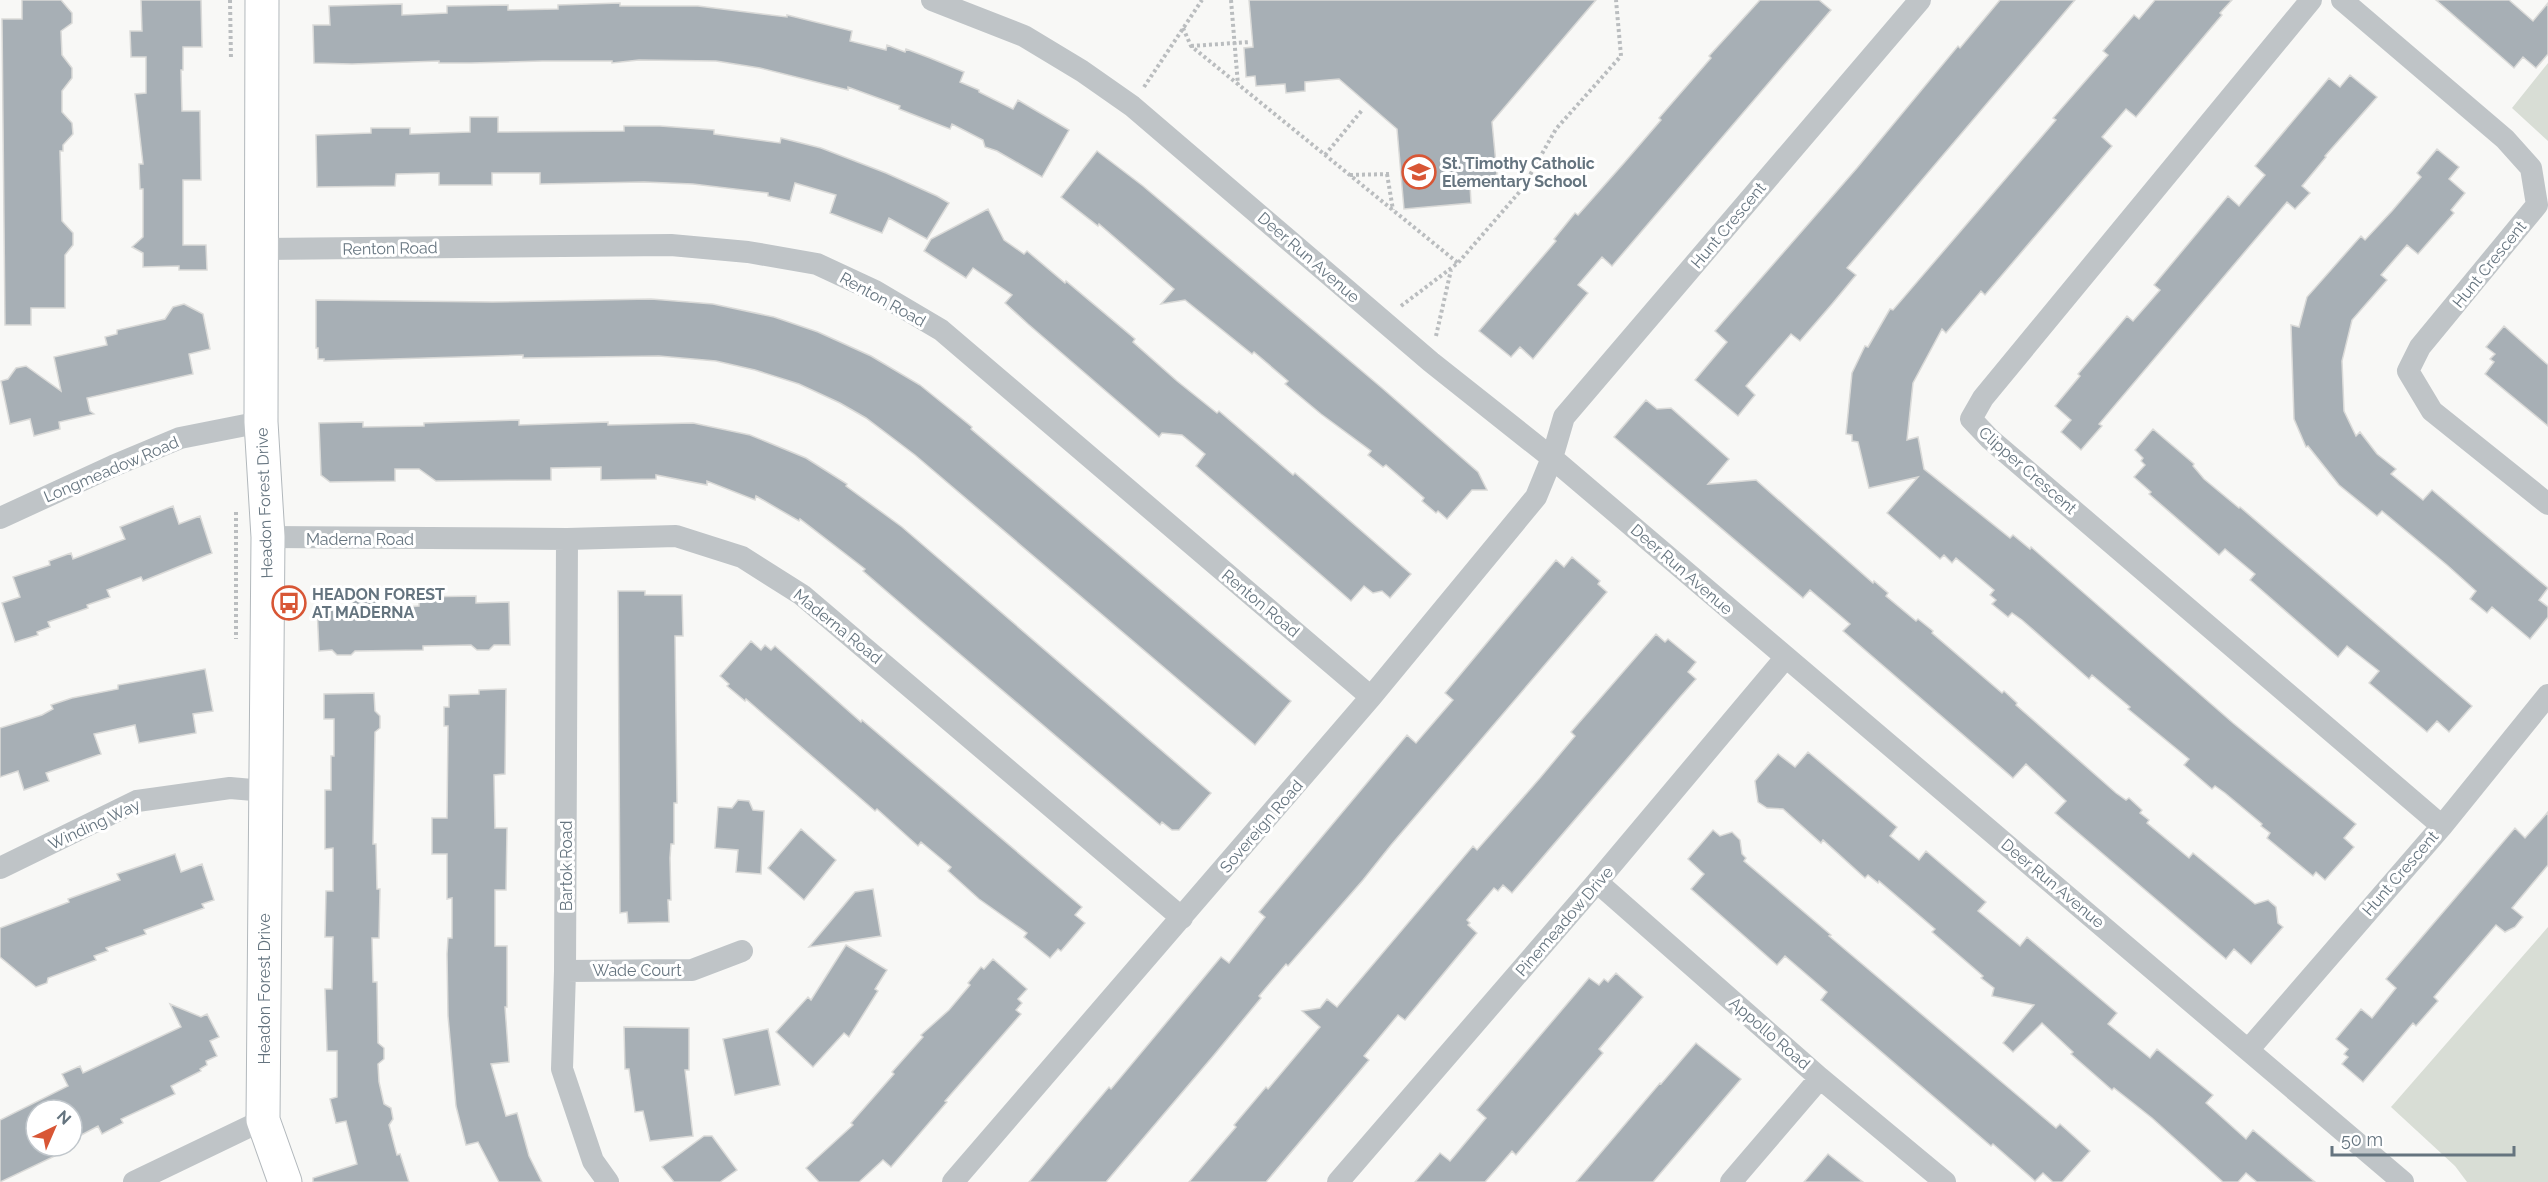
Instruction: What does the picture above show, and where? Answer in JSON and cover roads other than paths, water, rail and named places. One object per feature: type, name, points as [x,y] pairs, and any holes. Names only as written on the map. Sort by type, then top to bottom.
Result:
[{"type":"street","name":"Headon Forest Drive","points":[[262,0],[261,422],[268,537],[264,790],[263,1120],[285,1182]]},
{"type":"street","name":"Deer Run Avenue","points":[[932,0],[1024,36],[1082,71],[1132,106],[1431,362],[1552,458],[2403,1182]]},
{"type":"street","name":"Hunt Crescent","points":[[1552,458],[1564,417],[1920,0]]},
{"type":"street","name":"Clipper Crescent","points":[[2311,0],[1983,398],[1971,419],[1990,439],[2442,826]]},
{"type":"street","name":"Hunt Crescent","points":[[2342,0],[2505,139],[2531,168],[2537,205],[2420,347],[2408,371],[2432,411],[2548,504]]},
{"type":"street","name":"Renton Road","points":[[263,249],[671,245],[748,252],[818,264],[875,291],[941,330],[1371,697]]},
{"type":"street","name":"Longmeadow Road","points":[[0,519],[113,466],[180,438],[261,422]]},
{"type":"street","name":"Sovereign Road","points":[[953,1182],[1371,697],[1536,497],[1552,458]]},
{"type":"street","name":"Maderna Road","points":[[268,537],[567,539],[676,536],[742,557],[812,602],[1182,918]]},
{"type":"street","name":"Bartok Road","points":[[567,539],[565,971],[562,1069],[593,1161],[608,1182]]},
{"type":"street","name":"Pinemeadow Drive","points":[[1338,1182],[1597,882],[1786,657]]},
{"type":"street","name":"Hunt Crescent","points":[[2249,1049],[2442,826],[2548,695]]},
{"type":"street","name":"Winding Way","points":[[0,868],[137,801],[230,788],[264,790]]},
{"type":"street","name":"Appollo Road","points":[[1597,882],[1820,1077],[1945,1182]]},
{"type":"street","name":"Wade Court","points":[[565,971],[692,970],[742,951]]},
{"type":"street","points":[[1731,1182],[1820,1077]]},
{"type":"street","points":[[134,1182],[263,1120]]},
{"type":"place","name":"St. Timothy Catholic Elementary School","points":[[1419,172]]},
{"type":"place","name":"HEADON FOREST AT MADERNA","points":[[289,603]]}]
